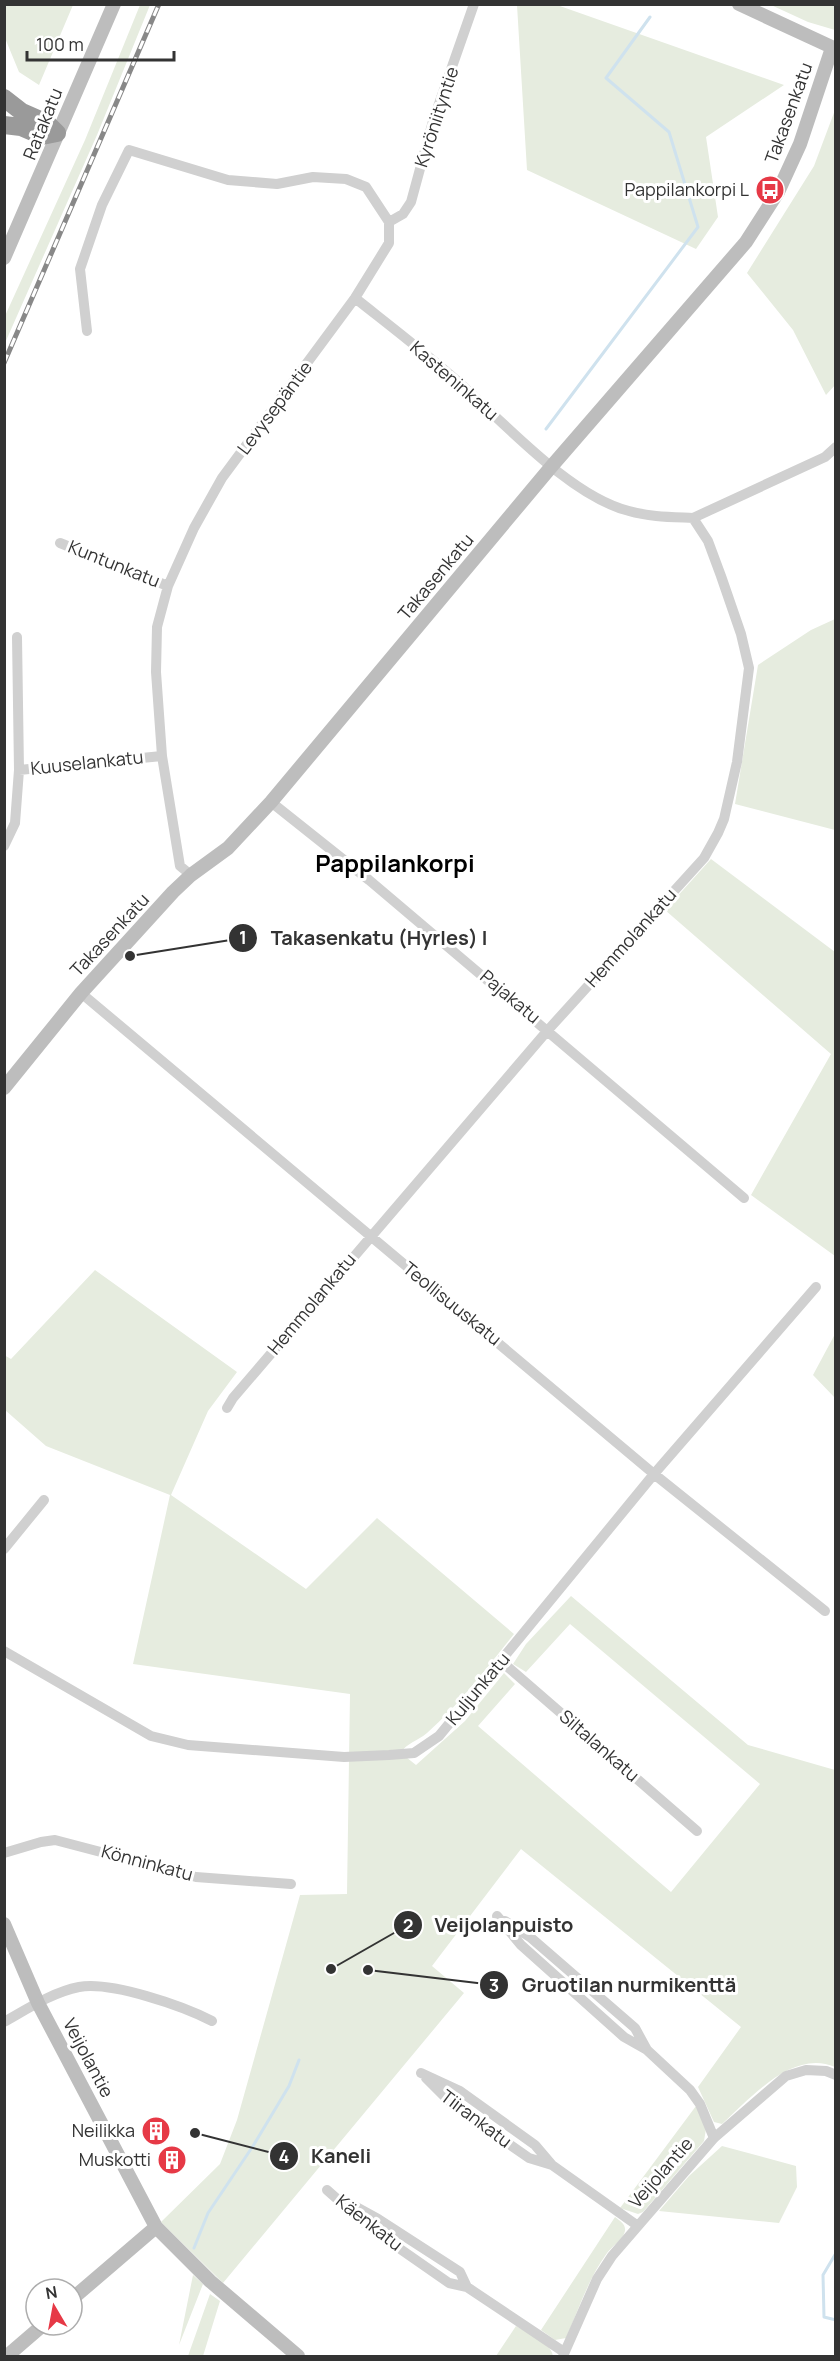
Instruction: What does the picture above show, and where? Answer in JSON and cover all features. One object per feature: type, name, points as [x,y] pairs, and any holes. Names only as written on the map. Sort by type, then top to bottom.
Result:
[{"type":"highway","points":[[4,98],[22,112],[47,123],[57,133]]},
{"type":"highway","points":[[4,125],[21,127],[42,135],[57,133]]},
{"type":"street","name":"Ratakatu","points":[[4,258],[114,4]]},
{"type":"street","name":"Kyröniityntie","points":[[389,222],[403,214],[411,202],[433,121],[474,4]]},
{"type":"street","points":[[739,4],[834,48]]},
{"type":"street","name":"Takasenkatu","points":[[4,1088],[81,993],[191,875],[228,848],[271,802],[551,467],[746,242],[778,192],[800,144],[834,48]]},
{"type":"street","points":[[87,331],[80,269],[102,205],[129,150],[228,180],[277,184],[313,177],[346,179],[366,187],[389,222]]},
{"type":"street","name":"Levysepäntie","points":[[191,875],[180,866],[162,756],[156,672],[157,627],[168,586],[194,528],[222,478],[355,298],[389,243],[389,222]]},
{"type":"street","name":"Kasteninkatu","points":[[355,298],[454,379],[551,467]]},
{"type":"street","points":[[551,467],[595,496],[628,511],[693,518],[825,457],[836,447]]},
{"type":"street","name":"Hemmolankatu","points":[[227,1408],[369,1237],[548,1030],[704,858],[724,819],[737,762],[750,668],[741,634],[708,541],[693,518]]},
{"type":"street","name":"Kuntunkatu","points":[[60,543],[168,586]]},
{"type":"street","points":[[17,637],[19,770]]},
{"type":"street","name":"Kuuselankatu","points":[[4,846],[15,823],[19,770],[162,756]]},
{"type":"street","name":"Pajakatu","points":[[271,802],[369,880],[744,1198]]},
{"type":"street","name":"Teollisuuskatu","points":[[81,993],[654,1474],[825,1611]]},
{"type":"street","name":"Kuljunkatu","points":[[4,1651],[151,1736],[188,1745],[344,1757],[414,1753],[439,1736],[654,1474],[816,1287]]},
{"type":"street","points":[[4,1549],[44,1500]]},
{"type":"street","name":"Siltalankatu","points":[[502,1662],[697,1831]]},
{"type":"street","name":"Könninkatu","points":[[4,1853],[55,1840],[196,1877],[291,1884]]},
{"type":"street","points":[[647,2050],[635,2028],[530,1937],[497,1916],[521,1945],[624,2037],[647,2050],[690,2090],[700,2104],[714,2138]]},
{"type":"street","name":"Veijolantie","points":[[4,1924],[38,2003],[156,2227],[210,2281],[298,2356]]},
{"type":"street","points":[[4,2022],[38,2003],[78,1987],[98,1985],[184,2007],[212,2021]]},
{"type":"street","name":"Veijolantie","points":[[564,2354],[597,2279],[612,2256],[714,2138],[786,2076],[806,2070],[826,2071],[836,2075]]},
{"type":"street","name":"Tiirankatu","points":[[552,2165],[529,2158],[453,2105],[421,2073],[460,2091],[535,2145],[552,2165],[638,2226]]},
{"type":"street","name":"Käenkatu","points":[[467,2287],[460,2272],[378,2219],[327,2190],[370,2228],[449,2283],[467,2287],[564,2354]]},
{"type":"street","points":[[84,2290],[156,2227]]},
{"type":"street","points":[[7,2356],[29,2337]]},
{"type":"shaded area","points":[[5,4],[73,5],[39,85],[19,72],[5,38]]},
{"type":"shaded area","points":[[140,5],[150,5],[97,135],[5,343],[5,316],[85,140]]},
{"type":"shaded area","points":[[517,5],[557,5],[784,85],[706,137],[718,217],[696,249],[527,170]]},
{"type":"shaded area","points":[[771,5],[835,5],[835,30],[808,22]]},
{"type":"shaded area","points":[[835,110],[836,384],[826,395],[793,330],[747,273],[814,166]]},
{"type":"shaded area","points":[[835,619],[835,830],[735,804],[758,665],[811,630]]},
{"type":"shaded area","points":[[711,859],[835,952],[835,1256],[751,1195],[831,1054],[665,910]]},
{"type":"shaded area","points":[[95,1270],[237,1372],[208,1411],[171,1495],[306,1589],[377,1518],[514,1634],[451,1710],[427,1733],[403,1750],[401,1753],[416,1765],[465,1721],[504,1673],[515,1684],[478,1726],[671,1892],[760,1784],[570,1624],[526,1672],[513,1664],[526,1644],[571,1596],[748,1745],[835,1770],[835,2067],[819,2063],[788,2070],[759,2090],[722,2124],[714,2122],[698,2087],[741,2027],[521,1849],[432,1966],[464,1993],[223,2283],[161,2222],[220,2164],[237,2120],[300,1895],[347,1894],[350,1694],[133,1664],[170,1495],[46,1446],[5,1410],[4,1355],[11,1359]]},
{"type":"shaded area","points":[[835,1334],[835,1398],[813,1375]]},
{"type":"shaded area","points":[[696,2106],[706,2129],[704,2141],[643,2212],[638,2214],[620,2208]]},
{"type":"shaded area","points":[[722,2146],[796,2166],[797,2187],[779,2223],[659,2211],[689,2176]]},
{"type":"shaded area","points":[[615,2217],[625,2226],[624,2234],[607,2253],[594,2273],[566,2338],[555,2340],[541,2330]]},
{"type":"shaded area","points":[[193,2275],[203,2284],[179,2345]]},
{"type":"shaded area","points":[[210,2294],[220,2301],[203,2356],[188,2356]]},
{"type":"shaded area","points":[[516,2326],[543,2341],[553,2356],[496,2356]]},
{"type":"waterway","points":[[546,429],[698,227],[669,132],[606,78],[650,17]]},
{"type":"waterway","points":[[194,2248],[208,2213],[253,2146],[289,2086],[299,2060]]},
{"type":"waterway","points":[[836,2253],[823,2275],[824,2317],[836,2320]]},
{"type":"railway","points":[[4,363],[159,4]]},
{"type":"place","name":"Pappilankorpi L","points":[[770,190]]},
{"type":"place","name":"Takasenkatu (Hyrles) I","points":[[130,956]]},
{"type":"place","name":"Veijolanpuisto","points":[[331,1969]]},
{"type":"place","name":"Gruotilan nurmikenttä","points":[[368,1970]]},
{"type":"place","name":"Neilikka","points":[[156,2131]]},
{"type":"place","name":"Kaneli","points":[[195,2133]]},
{"type":"place","name":"Muskotti","points":[[172,2160]]},
{"type":"district","name":"Pappilankorpi","points":[[395,864]]}]
